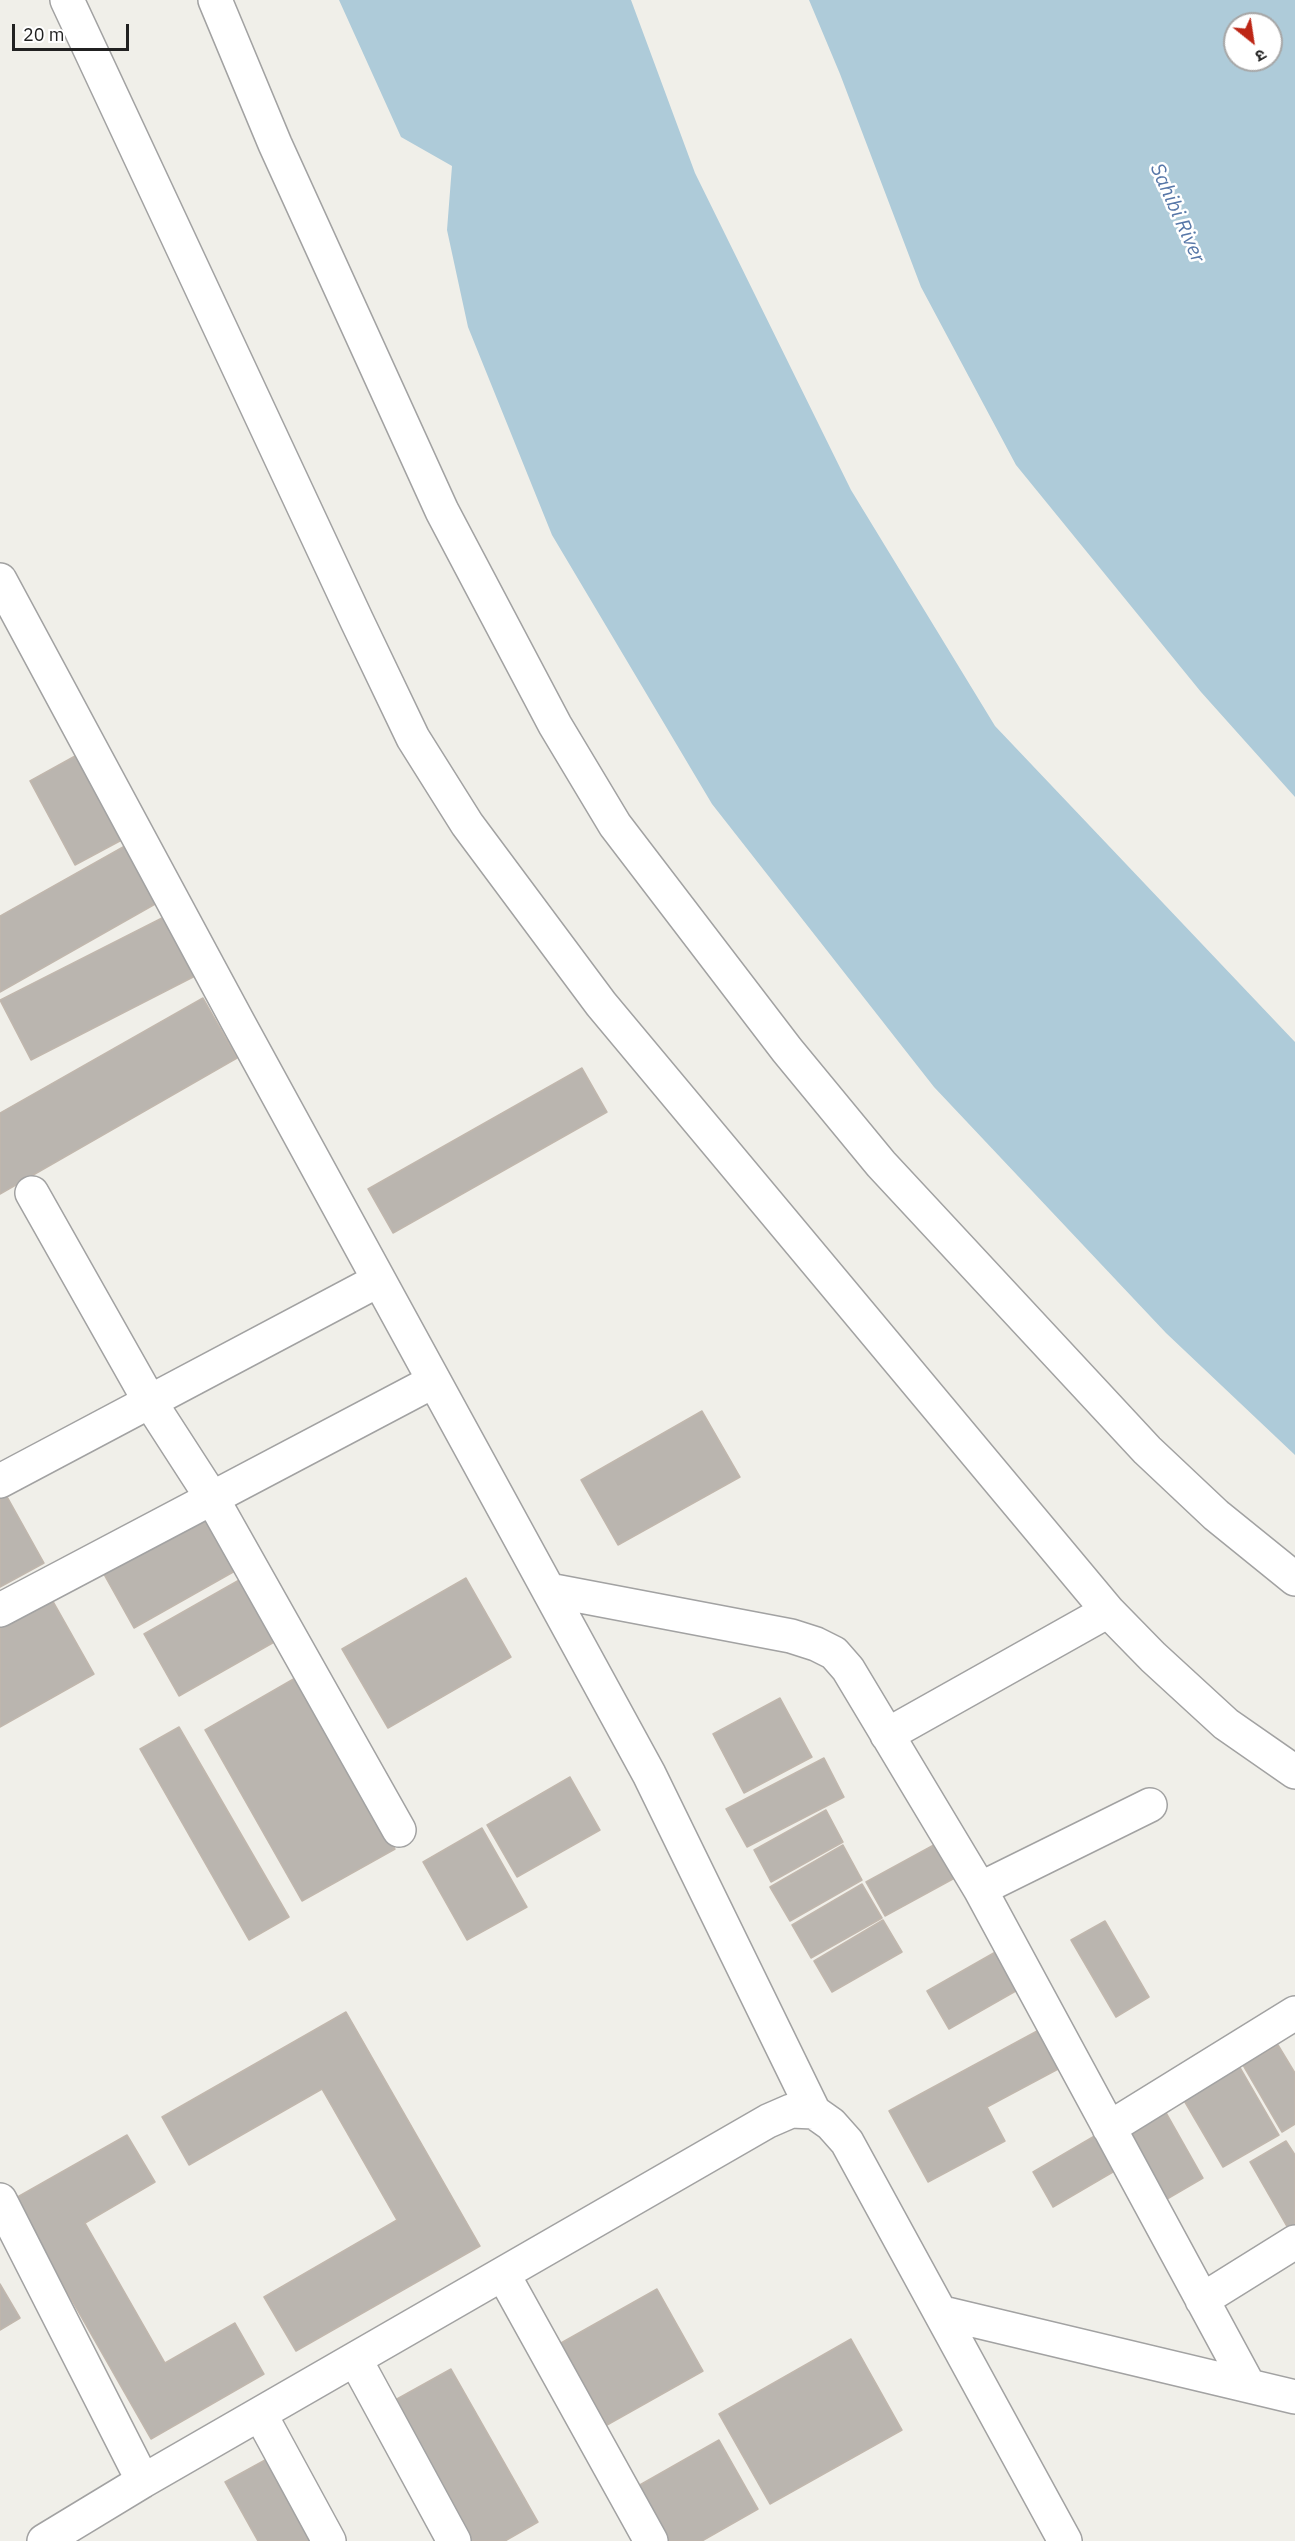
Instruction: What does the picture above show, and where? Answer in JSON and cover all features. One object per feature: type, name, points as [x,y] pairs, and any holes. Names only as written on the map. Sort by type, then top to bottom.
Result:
[{"type":"street","points":[[67,0],[362,632],[414,738],[467,824],[601,1004],[1108,1611],[1152,1657],[1226,1724],[1295,1772]]},
{"type":"street","points":[[215,0],[275,144],[442,511],[555,725],[615,825],[787,1050],[881,1164],[1147,1450],[1216,1515],[1295,1579]]},
{"type":"street","points":[[0,580],[649,1774],[814,2112],[831,2124],[848,2142],[1065,2541]]},
{"type":"street","points":[[32,1193],[150,1402],[212,1498],[399,1830]]},
{"type":"street","points":[[0,1481],[379,1280]]},
{"type":"street","points":[[0,1610],[434,1381]]},
{"type":"street","points":[[549,1590],[791,1635],[834,1653],[848,1669],[980,1888],[1249,2386]]},
{"type":"street","points":[[887,1735],[1108,1611]]},
{"type":"street","points":[[980,1888],[1150,1805]]},
{"type":"street","points":[[1109,2128],[1295,2013]]},
{"type":"street","points":[[44,2541],[143,2481],[768,2121],[791,2111],[814,2112]]},
{"type":"street","points":[[0,2200],[143,2481]]},
{"type":"street","points":[[1202,2300],[1295,2242]]},
{"type":"street","points":[[502,2274],[651,2541]]},
{"type":"street","points":[[943,2313],[1295,2397]]},
{"type":"street","points":[[355,2359],[454,2541]]},
{"type":"street","points":[[260,2414],[329,2541]]},
{"type":"water","points":[[339,0],[631,0],[695,173],[851,490],[995,726],[1295,1042],[1295,1455],[1166,1333],[934,1087],[712,804],[552,535],[468,327],[447,230],[452,166],[401,137]]},
{"type":"water","name":"Sahibi River","points":[[809,0],[1295,0],[1295,797],[1201,692],[1016,465],[921,287],[840,74]]},
{"type":"building","points":[[86,750],[131,835],[75,865],[30,781]]},
{"type":"building","points":[[132,842],[164,899],[0,992],[0,916]]},
{"type":"building","points":[[166,916],[197,975],[31,1060],[0,1000]]},
{"type":"building","points":[[203,998],[237,1058],[0,1194],[0,1113]]},
{"type":"building","points":[[582,1068],[607,1112],[393,1233],[368,1189]]},
{"type":"building","points":[[702,1411],[740,1477],[618,1545],[581,1480]]},
{"type":"building","points":[[0,1484],[44,1563],[0,1587]]},
{"type":"building","points":[[209,1508],[242,1567],[134,1628],[101,1569]]},
{"type":"building","points":[[466,1578],[511,1657],[388,1728],[342,1649]]},
{"type":"building","points":[[241,1579],[276,1641],[179,1696],[144,1634]]},
{"type":"building","points":[[50,1596],[94,1674],[0,1727],[0,1624]]},
{"type":"building","points":[[297,1677],[395,1849],[302,1901],[205,1730]]},
{"type":"building","points":[[780,1698],[812,1757],[744,1793],[713,1734]]},
{"type":"building","points":[[179,1727],[289,1917],[249,1940],[140,1749]]},
{"type":"building","points":[[824,1758],[844,1797],[747,1847],[726,1809]]},
{"type":"building","points":[[570,1777],[600,1830],[517,1877],[487,1825]]},
{"type":"building","points":[[826,1810],[843,1842],[771,1882],[754,1850]]},
{"type":"building","points":[[482,1828],[527,1907],[467,1940],[423,1862]]},
{"type":"building","points":[[943,1840],[962,1874],[885,1916],[866,1882]]},
{"type":"building","points":[[843,1845],[862,1880],[790,1921],[770,1887]]},
{"type":"building","points":[[862,1884],[882,1918],[811,1958],[792,1925]]},
{"type":"building","points":[[883,1920],[902,1952],[832,1992],[814,1961]]},
{"type":"building","points":[[1105,1921],[1149,1997],[1116,2017],[1071,1940]]},
{"type":"building","points":[[999,1950],[1021,1988],[949,2029],[927,1991]]},
{"type":"building","points":[[346,2012],[480,2246],[296,2351],[264,2297],[397,2220],[322,2089],[189,2165],[162,2117]]},
{"type":"building","points":[[1039,2030],[1060,2068],[987,2107],[1005,2141],[928,2182],[889,2111]]},
{"type":"building","points":[[1278,2045],[1295,2073],[1295,2124],[1282,2132],[1243,2065]]},
{"type":"building","points":[[1238,2064],[1279,2135],[1223,2167],[1182,2097]]},
{"type":"building","points":[[1164,2109],[1203,2178],[1167,2199],[1128,2129]]},
{"type":"building","points":[[1098,2134],[1118,2169],[1053,2207],[1033,2172]]},
{"type":"building","points":[[127,2135],[155,2182],[85,2223],[165,2363],[235,2323],[264,2374],[151,2439],[14,2199]]},
{"type":"building","points":[[1286,2141],[1295,2155],[1295,2227],[1289,2230],[1250,2162]]},
{"type":"building","points":[[0,2284],[20,2318],[0,2330]]},
{"type":"building","points":[[657,2289],[703,2371],[607,2425],[561,2343]]},
{"type":"building","points":[[851,2339],[902,2430],[770,2504],[719,2414]]},
{"type":"building","points":[[451,2369],[538,2522],[505,2541],[466,2541],[388,2404]]},
{"type":"building","points":[[719,2440],[758,2509],[702,2541],[669,2541],[638,2486]]},
{"type":"building","points":[[267,2459],[314,2541],[258,2541],[225,2482]]}]
